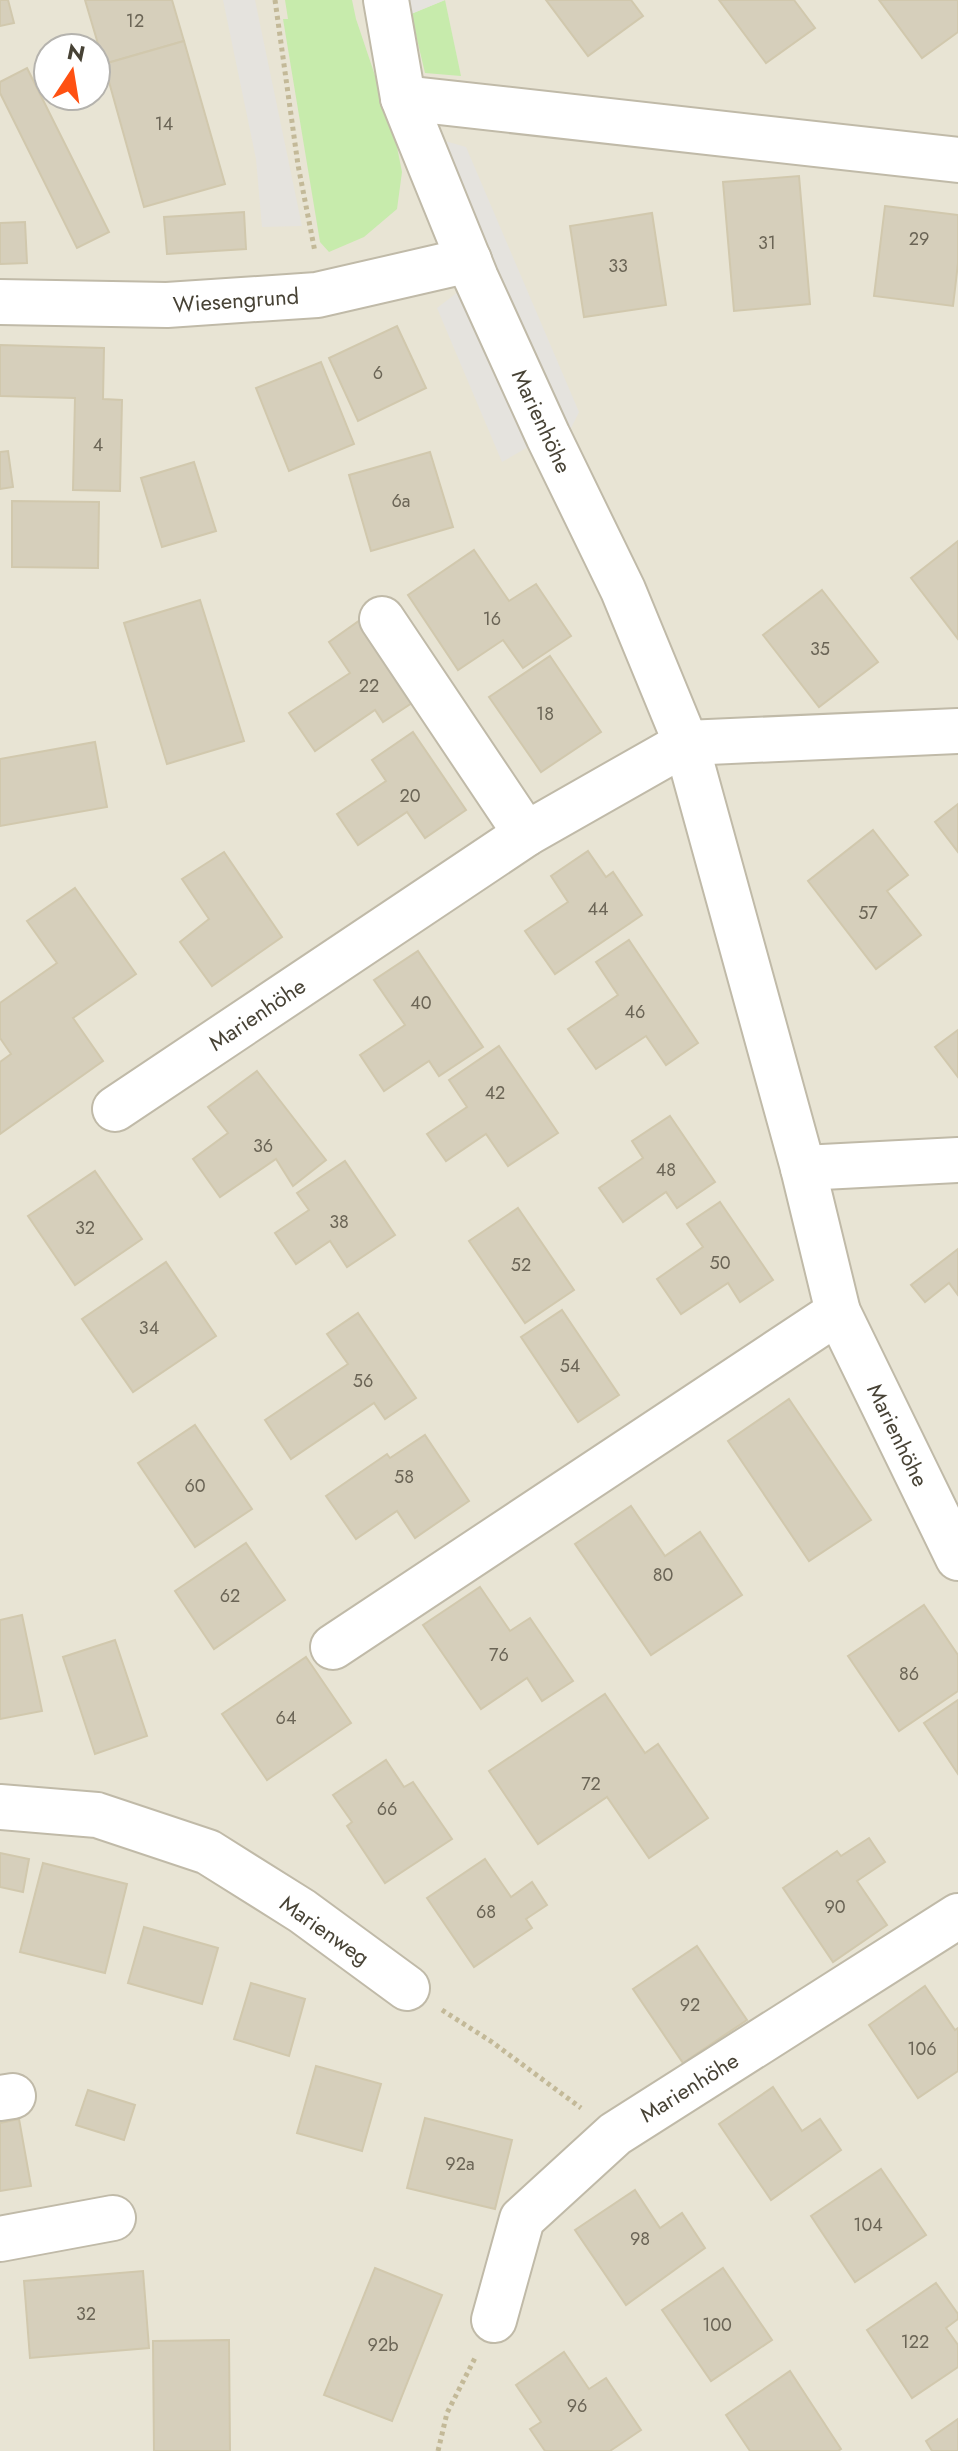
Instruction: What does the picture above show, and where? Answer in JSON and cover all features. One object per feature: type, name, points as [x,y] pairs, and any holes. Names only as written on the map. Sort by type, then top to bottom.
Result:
[{"type":"street","name":"Marienhöhe","points":[[386,0],[403,98],[469,260],[548,436],[623,590],[686,743],[803,1168],[838,1312],[958,1558]]},
{"type":"street","points":[[403,98],[958,160]]},
{"type":"street","name":"Wiesengrund","points":[[0,302],[167,305],[317,295],[469,260]]},
{"type":"street","points":[[382,619],[526,834]]},
{"type":"street","name":"Marienhöhe","points":[[115,1109],[526,834],[686,743],[958,731]]},
{"type":"street","points":[[803,1168],[958,1160]]},
{"type":"street","points":[[333,1647],[838,1312]]},
{"type":"street","name":"Marienweg","points":[[0,1807],[97,1815],[208,1852],[302,1911],[407,1988]]},
{"type":"street","name":"Marienhöhe","points":[[494,2320],[522,2219],[615,2134],[958,1916]]},
{"type":"street","points":[[0,2239],[113,2218]]},
{"type":"path","points":[[275,0],[298,165],[317,261]]},
{"type":"path","points":[[407,1988],[492,2042],[615,2134]]},
{"type":"path","points":[[438,2451],[447,2413],[494,2320]]},
{"type":"shaded area","points":[[0,0],[958,0],[958,2451],[0,2451]]},
{"type":"shaded area","points":[[223,0],[255,0],[302,226],[262,227],[256,159]]},
{"type":"shaded area","points":[[408,0],[445,0],[411,14]]},
{"type":"shaded area","points":[[417,133],[466,147],[579,412],[558,455],[547,436],[502,462],[437,308],[476,278]]},
{"type":"green space","points":[[285,0],[352,0],[394,132],[402,172],[397,209],[364,237],[329,252],[320,242],[283,19],[288,19]]},
{"type":"green space","points":[[445,0],[461,76],[425,73],[411,14]]},
{"type":"building","points":[[0,0],[8,0],[14,23],[0,26]]},
{"type":"building","points":[[85,0],[172,0],[184,41],[112,62],[112,32],[94,32]]},
{"type":"building","points":[[546,0],[631,0],[643,16],[588,56]]},
{"type":"building","points":[[719,0],[794,0],[815,28],[766,63]]},
{"type":"building","points":[[879,0],[958,0],[958,32],[922,58]]},
{"type":"building","points":[[184,41],[225,184],[144,207],[112,93],[112,62]]},
{"type":"building","points":[[27,68],[32,78],[32,112],[49,112],[109,232],[77,248],[0,93],[0,82]]},
{"type":"building","points":[[799,176],[810,304],[734,311],[723,182]]},
{"type":"building","points":[[885,206],[958,215],[958,263],[953,306],[874,296]]},
{"type":"building","points":[[244,212],[246,249],[167,254],[164,217]]},
{"type":"building","points":[[652,213],[666,305],[584,317],[570,226]]},
{"type":"building","points":[[25,222],[27,263],[0,264],[0,223]]},
{"type":"building","points":[[397,326],[426,388],[358,421],[329,358]]},
{"type":"building","points":[[0,345],[104,348],[103,399],[122,400],[120,491],[73,490],[75,398],[0,396]]},
{"type":"building","points":[[321,362],[354,444],[289,471],[256,388]]},
{"type":"building","points":[[8,451],[13,487],[0,489],[0,452]]},
{"type":"building","points":[[430,452],[453,527],[371,551],[349,475]]},
{"type":"building","points":[[194,462],[216,531],[162,547],[141,478]]},
{"type":"building","points":[[12,501],[99,502],[98,568],[12,567]]},
{"type":"building","points":[[958,541],[958,639],[911,578]]},
{"type":"building","points":[[474,550],[509,601],[536,584],[571,636],[523,668],[503,640],[458,670],[408,595]]},
{"type":"building","points":[[822,590],[878,662],[819,707],[763,635]]},
{"type":"building","points":[[200,600],[244,741],[167,764],[124,623]]},
{"type":"building","points":[[363,618],[418,699],[383,722],[375,710],[315,751],[289,713],[350,673],[329,642]]},
{"type":"building","points":[[550,656],[601,732],[541,772],[489,697]]},
{"type":"building","points":[[413,732],[466,810],[425,838],[407,812],[358,845],[337,814],[386,781],[372,760]]},
{"type":"building","points":[[95,742],[107,807],[0,826],[0,759]]},
{"type":"building","points":[[958,804],[958,852],[935,822]]},
{"type":"building","points":[[873,830],[908,875],[887,891],[921,935],[876,969],[808,881]]},
{"type":"building","points":[[588,851],[606,877],[613,872],[642,915],[555,974],[525,931],[568,902],[551,876]]},
{"type":"building","points":[[224,852],[282,937],[212,986],[180,942],[209,919],[182,879]]},
{"type":"building","points":[[75,888],[136,974],[73,1018],[103,1061],[0,1134],[0,1062],[11,1054],[0,1038],[0,1003],[57,963],[27,921]]},
{"type":"building","points":[[629,940],[698,1043],[666,1065],[646,1036],[596,1069],[568,1029],[618,995],[596,962]]},
{"type":"building","points":[[418,951],[483,1047],[439,1076],[429,1061],[384,1091],[360,1055],[405,1025],[374,980]]},
{"type":"building","points":[[958,1030],[958,1077],[935,1047]]},
{"type":"building","points":[[499,1046],[558,1133],[508,1166],[486,1134],[446,1161],[427,1134],[467,1107],[449,1080]]},
{"type":"building","points":[[257,1071],[326,1160],[293,1186],[276,1159],[220,1197],[193,1159],[228,1133],[208,1107]]},
{"type":"building","points":[[670,1116],[715,1182],[677,1208],[666,1192],[623,1222],[599,1188],[643,1158],[632,1141]]},
{"type":"building","points":[[345,1161],[395,1235],[347,1267],[330,1241],[296,1264],[275,1233],[309,1210],[297,1193]]},
{"type":"building","points":[[95,1171],[142,1239],[75,1285],[28,1216]]},
{"type":"building","points":[[720,1202],[773,1280],[740,1302],[728,1283],[681,1314],[657,1279],[703,1247],[687,1224]]},
{"type":"building","points":[[518,1208],[574,1290],[525,1323],[469,1241]]},
{"type":"building","points":[[958,1249],[958,1295],[949,1283],[925,1302],[911,1285]]},
{"type":"building","points":[[166,1262],[216,1336],[133,1392],[82,1319]]},
{"type":"building","points":[[562,1310],[619,1395],[578,1422],[521,1337]]},
{"type":"building","points":[[358,1313],[416,1398],[385,1419],[374,1403],[291,1459],[265,1420],[348,1364],[327,1334]]},
{"type":"building","points":[[789,1399],[871,1520],[809,1561],[728,1441]]},
{"type":"building","points":[[195,1425],[252,1509],[195,1547],[138,1463]]},
{"type":"building","points":[[425,1435],[469,1501],[415,1538],[397,1511],[356,1539],[326,1496],[387,1454],[390,1458]]},
{"type":"building","points":[[631,1506],[665,1556],[700,1532],[742,1595],[651,1655],[575,1544]]},
{"type":"building","points":[[246,1543],[285,1600],[214,1649],[175,1591]]},
{"type":"building","points":[[480,1587],[510,1631],[530,1618],[573,1681],[542,1701],[527,1678],[481,1709],[423,1625]]},
{"type":"building","points":[[924,1605],[958,1655],[958,1691],[899,1731],[848,1656]]},
{"type":"building","points":[[22,1615],[42,1711],[0,1719],[0,1620]]},
{"type":"building","points":[[115,1640],[147,1736],[95,1754],[63,1657]]},
{"type":"building","points":[[306,1657],[351,1723],[267,1780],[222,1714]]},
{"type":"building","points":[[605,1694],[645,1753],[658,1744],[708,1818],[649,1858],[607,1797],[538,1844],[489,1771]]},
{"type":"building","points":[[958,1700],[958,1774],[924,1723]]},
{"type":"building","points":[[386,1760],[404,1787],[413,1782],[452,1839],[385,1883],[347,1826],[352,1822],[333,1795]]},
{"type":"building","points":[[869,1838],[885,1862],[857,1881],[887,1925],[833,1962],[783,1888],[837,1851],[841,1856]]},
{"type":"building","points":[[0,1853],[29,1859],[23,1892],[0,1887]]},
{"type":"building","points":[[485,1859],[511,1897],[532,1882],[547,1905],[526,1919],[532,1928],[474,1967],[427,1898]]},
{"type":"building","points":[[43,1863],[127,1884],[105,1973],[20,1952]]},
{"type":"building","points":[[144,1927],[218,1948],[202,2004],[128,1983]]},
{"type":"building","points":[[697,1946],[747,2020],[683,2063],[633,1989]]},
{"type":"building","points":[[251,1983],[305,1999],[289,2056],[234,2039]]},
{"type":"building","points":[[925,1986],[955,2030],[958,2028],[958,2071],[918,2098],[869,2025]]},
{"type":"building","points":[[316,2066],[381,2084],[362,2151],[297,2133]]},
{"type":"building","points":[[773,2087],[802,2131],[820,2119],[841,2150],[771,2200],[719,2124]]},
{"type":"building","points":[[88,2090],[135,2105],[124,2140],[76,2125]]},
{"type":"building","points":[[425,2118],[512,2140],[495,2209],[407,2188]]},
{"type":"building","points":[[19,2119],[31,2186],[0,2191],[0,2123]]},
{"type":"building","points":[[881,2169],[926,2235],[855,2282],[811,2216]]},
{"type":"building","points":[[635,2190],[660,2228],[682,2213],[705,2248],[626,2305],[575,2230]]},
{"type":"building","points":[[375,2268],[442,2295],[392,2421],[324,2395]]},
{"type":"building","points":[[723,2268],[772,2340],[711,2381],[662,2310]]},
{"type":"building","points":[[143,2271],[149,2348],[30,2358],[24,2281]]},
{"type":"building","points":[[936,2283],[958,2314],[958,2319],[946,2328],[958,2345],[958,2367],[912,2398],[867,2330]]},
{"type":"building","points":[[229,2340],[230,2451],[154,2451],[153,2341]]},
{"type":"building","points":[[564,2352],[589,2389],[606,2378],[641,2430],[610,2451],[545,2451],[530,2429],[541,2422],[516,2385]]},
{"type":"building","points":[[790,2371],[841,2449],[838,2451],[750,2451],[726,2415]]},
{"type":"building","points":[[958,2419],[958,2451],[932,2451],[926,2441]]}]
